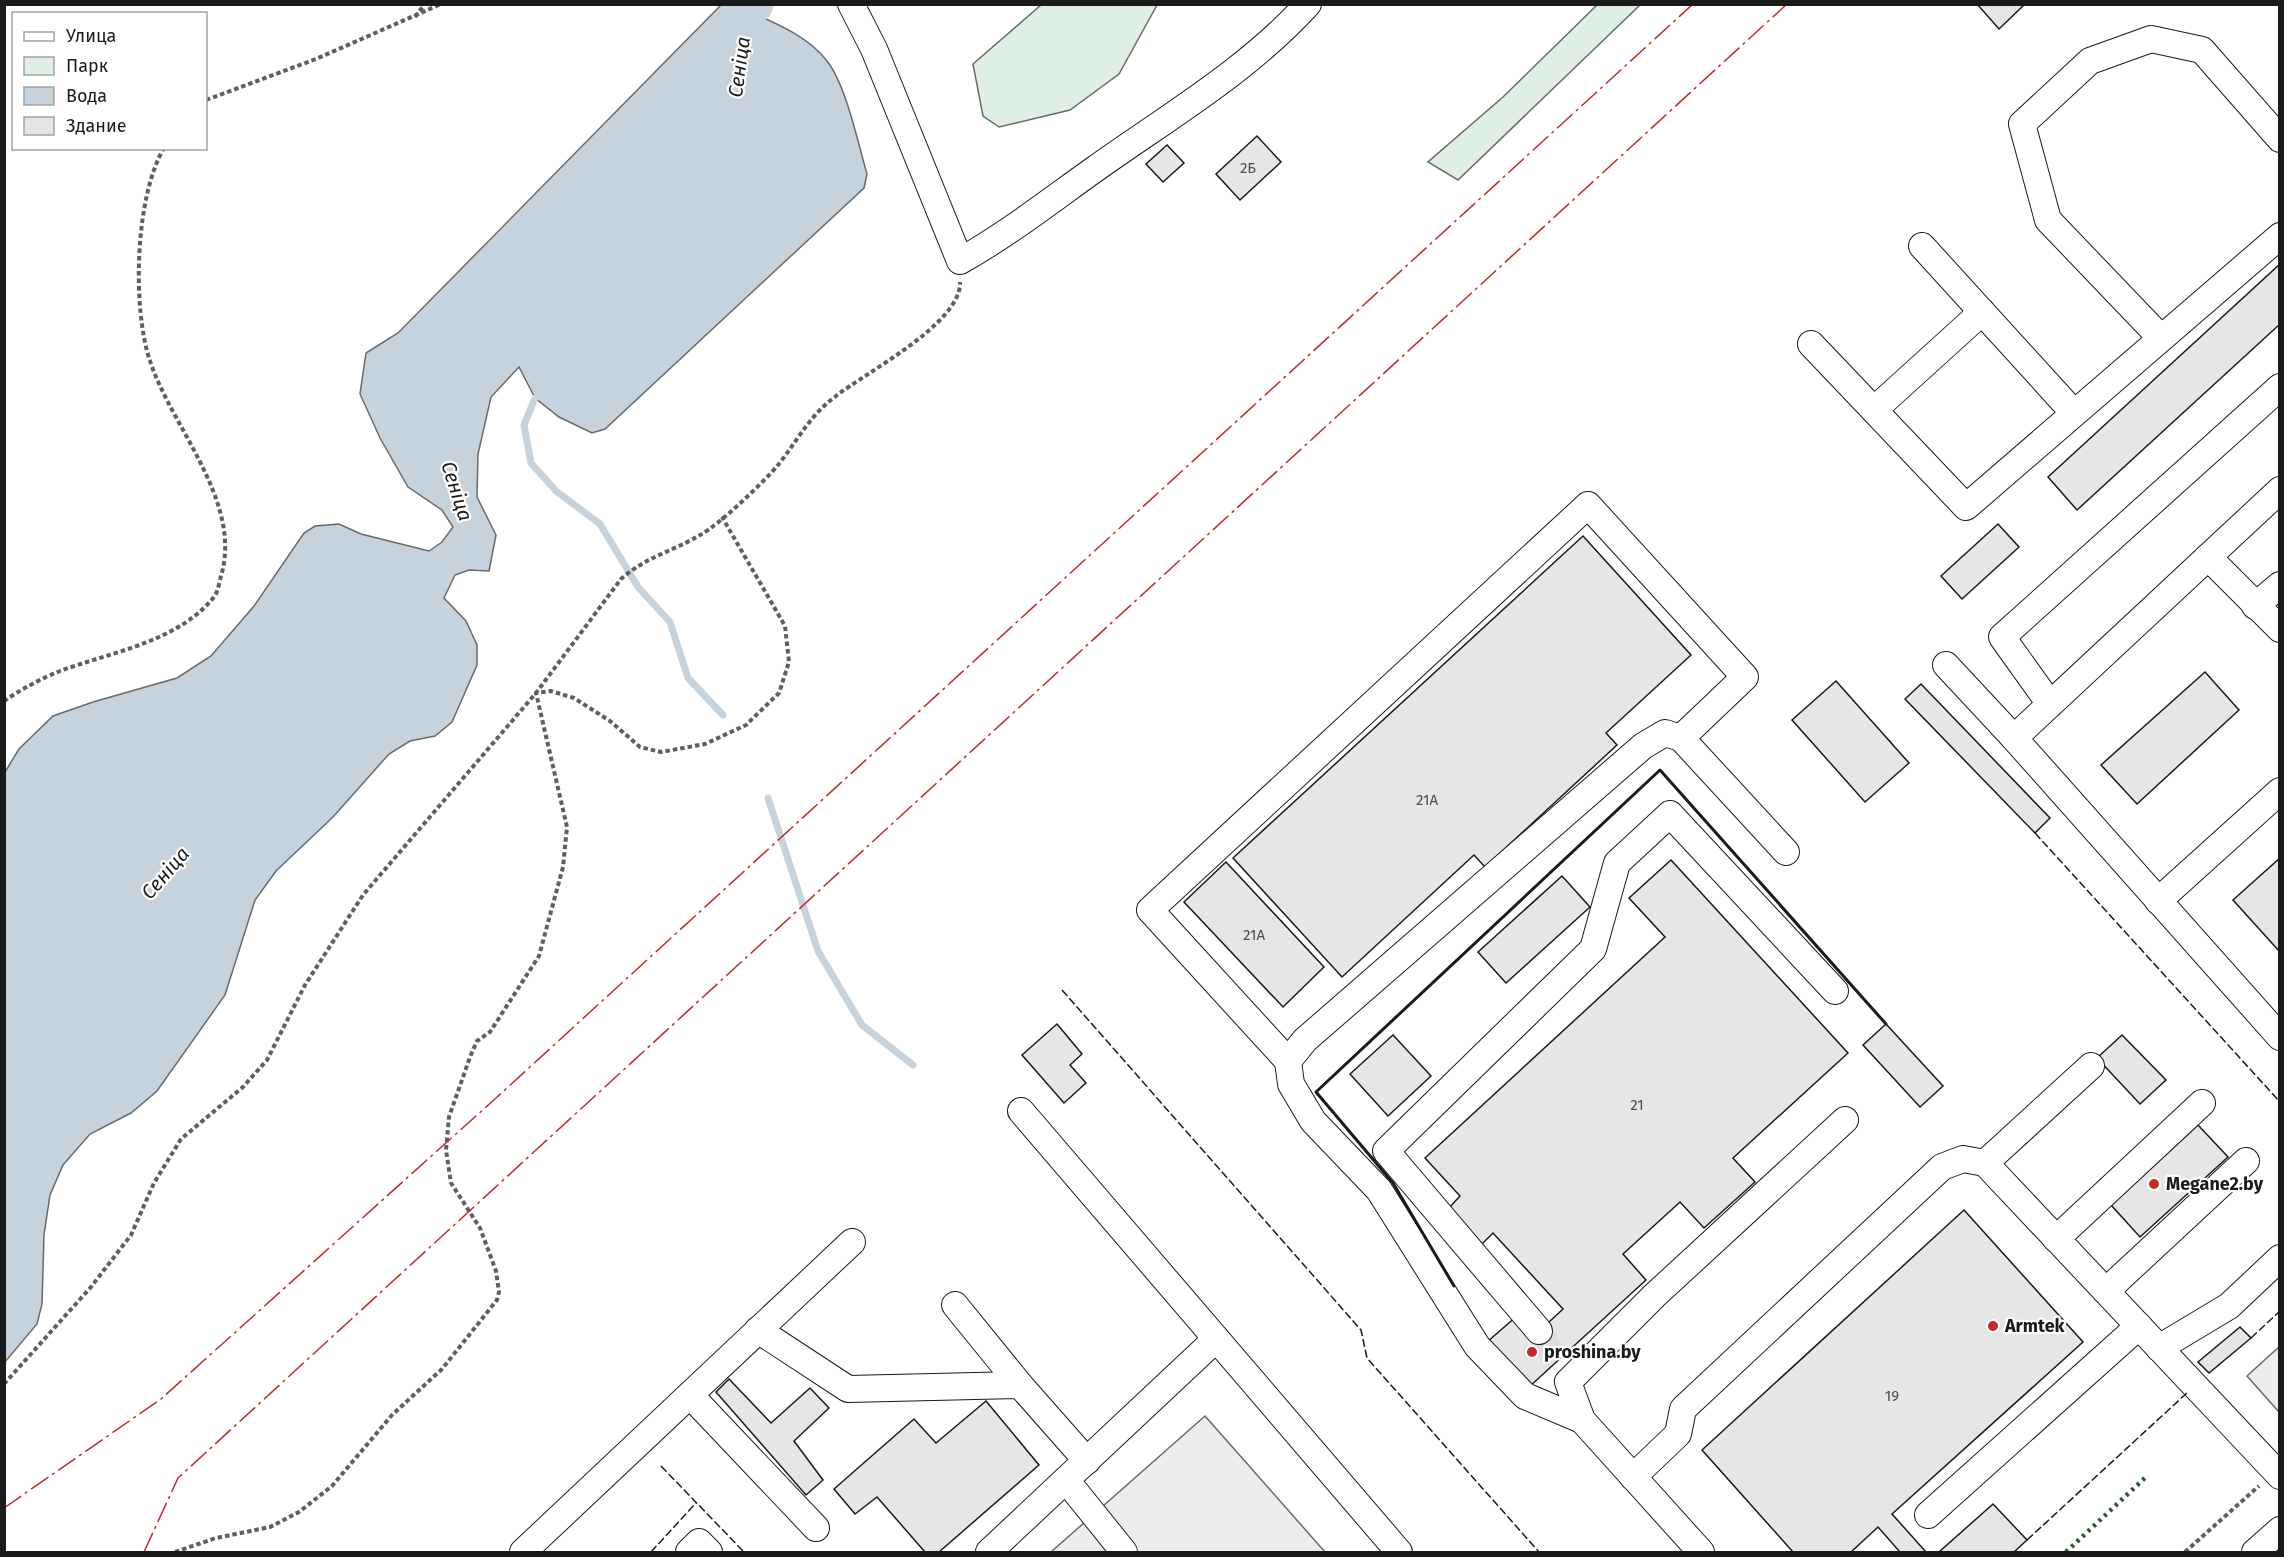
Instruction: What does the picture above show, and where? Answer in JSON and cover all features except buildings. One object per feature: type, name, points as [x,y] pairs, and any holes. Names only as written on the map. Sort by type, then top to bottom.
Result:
[{"type":"street","points":[[851,4],[874,49],[960,261],[1014,229],[1181,111],[1251,58],[1308,4]]},
{"type":"street","points":[[2161,338],[2048,220],[2022,124],[2090,61],[2151,39],[2202,50],[2280,139]]},
{"type":"street","points":[[1811,344],[1966,507],[2280,236]]},
{"type":"street","points":[[1922,246],[2074,413]]},
{"type":"street","points":[[1875,410],[1982,312]]},
{"type":"street","points":[[2050,704],[2002,637],[2280,387]]},
{"type":"street","points":[[2014,738],[2280,490]]},
{"type":"street","points":[[1582,1420],[1525,1396],[1477,1346],[1379,1190],[1313,1121],[1291,1084],[1288,1061],[1150,910],[1588,505],[1745,677],[1681,738]]},
{"type":"street","points":[[2208,557],[2280,629]]},
{"type":"street","points":[[2255,606],[2280,585]]},
{"type":"street","points":[[1946,665],[2280,1036]]},
{"type":"street","points":[[1288,1061],[1305,1040],[1643,746],[1665,733],[1681,738],[1786,852]]},
{"type":"street","points":[[2158,901],[2280,791]]},
{"type":"street","points":[[1539,1332],[1386,1151],[1593,949],[1617,863],[1670,814],[1835,991]]},
{"type":"street","points":[[1985,1163],[2091,1066]]},
{"type":"street","points":[[2056,1239],[2202,1103]]},
{"type":"street","points":[[1021,1111],[1399,1552]]},
{"type":"street","points":[[1701,1552],[1582,1420],[1562,1372],[1654,1296],[1845,1120]]},
{"type":"street","points":[[1633,1477],[1678,1434],[1683,1409],[1942,1167],[1963,1159],[1985,1163],[2277,1474]]},
{"type":"street","points":[[2106,1291],[2246,1161]]},
{"type":"street","points":[[523,1552],[852,1242]]},
{"type":"street","points":[[2159,1348],[2229,1306],[2280,1258]]},
{"type":"street","points":[[955,1305],[1020,1385],[1087,1461]]},
{"type":"street","points":[[1928,1515],[2139,1326]]},
{"type":"street","points":[[758,1330],[848,1389],[1020,1385]]},
{"type":"street","points":[[989,1552],[1216,1339]]},
{"type":"street","points":[[690,1395],[816,1528]]},
{"type":"street","points":[[1066,1480],[1124,1552]]},
{"type":"street","points":[[2255,1552],[2280,1530]]},
{"type":"street","points":[[689,1552],[699,1542],[709,1552]]},
{"type":"path","points":[[415,18],[425,4]]},
{"type":"path","points":[[207,99],[225,90],[316,59],[415,18],[441,4]]},
{"type":"path","points":[[4,701],[57,672],[147,641],[185,623],[215,596],[221,577],[225,533],[211,484],[188,444],[149,361],[138,290],[143,209],[158,160],[164,150]]},
{"type":"path","points":[[4,1384],[92,1287],[131,1235],[154,1183],[181,1139],[243,1087],[267,1060],[305,985],[363,895],[536,693],[621,579],[646,559],[701,535],[777,465],[807,421],[836,395],[913,344],[954,304],[960,288],[960,261]]},
{"type":"path","points":[[536,693],[551,691],[574,698],[610,721],[640,747],[661,752],[705,744],[746,725],[779,693],[789,662],[785,626],[722,517]]},
{"type":"path","points":[[175,1552],[216,1538],[263,1530],[299,1512],[332,1486],[392,1415],[442,1369],[460,1343],[496,1300],[499,1292],[496,1271],[480,1228],[451,1183],[446,1150],[449,1117],[470,1057],[477,1041],[490,1032],[539,956],[563,867],[567,827],[536,693]]},
{"type":"path","points":[[2185,1552],[2277,1474]]},
{"type":"green space","points":[[1041,5],[1157,5],[1119,74],[1070,110],[999,127],[983,116],[973,64]]},
{"type":"green space","points":[[1597,5],[1640,5],[1458,180],[1428,162],[1503,97]]},
{"type":"shaded area","points":[[2279,1347],[2279,1412],[2247,1376]]},
{"type":"shaded area","points":[[1205,1416],[1325,1552],[1051,1552]]},
{"type":"water","points":[[721,5],[740,5],[790,31],[810,44],[827,61],[840,84],[851,115],[867,174],[864,188],[605,429],[592,433],[559,417],[535,398],[519,367],[491,397],[478,454],[477,497],[496,535],[489,571],[469,570],[455,575],[444,598],[466,621],[477,645],[477,665],[452,722],[435,736],[410,741],[389,754],[333,817],[276,871],[255,900],[225,995],[157,1091],[131,1113],[90,1134],[63,1165],[50,1195],[44,1235],[42,1304],[37,1324],[5,1362],[5,772],[19,749],[53,716],[177,678],[211,656],[254,606],[304,533],[315,526],[339,524],[361,534],[429,551],[442,542],[453,527],[442,510],[408,487],[380,438],[360,394],[366,353],[398,333]]},
{"type":"waterway","name":"Сеніца","points":[[741,64],[746,10],[754,4]]},
{"type":"waterway","points":[[535,398],[524,425],[531,463],[556,491],[600,524],[638,587],[670,622],[688,678],[723,715]]},
{"type":"waterway","points":[[768,798],[818,951],[862,1025],[913,1065]]},
{"type":"tunnel","points":[[1539,1331],[1557,1362]]},
{"type":"hedge","points":[[2066,1552],[2147,1476]]},
{"type":"fence","points":[[2035,833],[2280,1102]]},
{"type":"fence","points":[[1062,990],[1361,1330],[1367,1358],[1539,1552]]},
{"type":"fence","points":[[2251,1338],[2280,1311]]},
{"type":"fence","points":[[2027,1540],[2188,1392]]},
{"type":"fence","points":[[661,1466],[744,1552]]},
{"type":"fence","points":[[651,1552],[696,1503]]},
{"type":"wall","points":[[1454,1286],[1393,1183],[1316,1092],[1660,770],[1886,1024]]},
{"type":"power","points":[[4,1508],[161,1399],[496,1098],[1693,4]]},
{"type":"power","points":[[144,1552],[178,1478],[1787,4]]},
{"type":"place","name":"Megane2.by","points":[[2154,1184]]},
{"type":"place","name":"Armtek","points":[[1993,1326]]},
{"type":"place","name":"proshina.by","points":[[1532,1352]]}]
